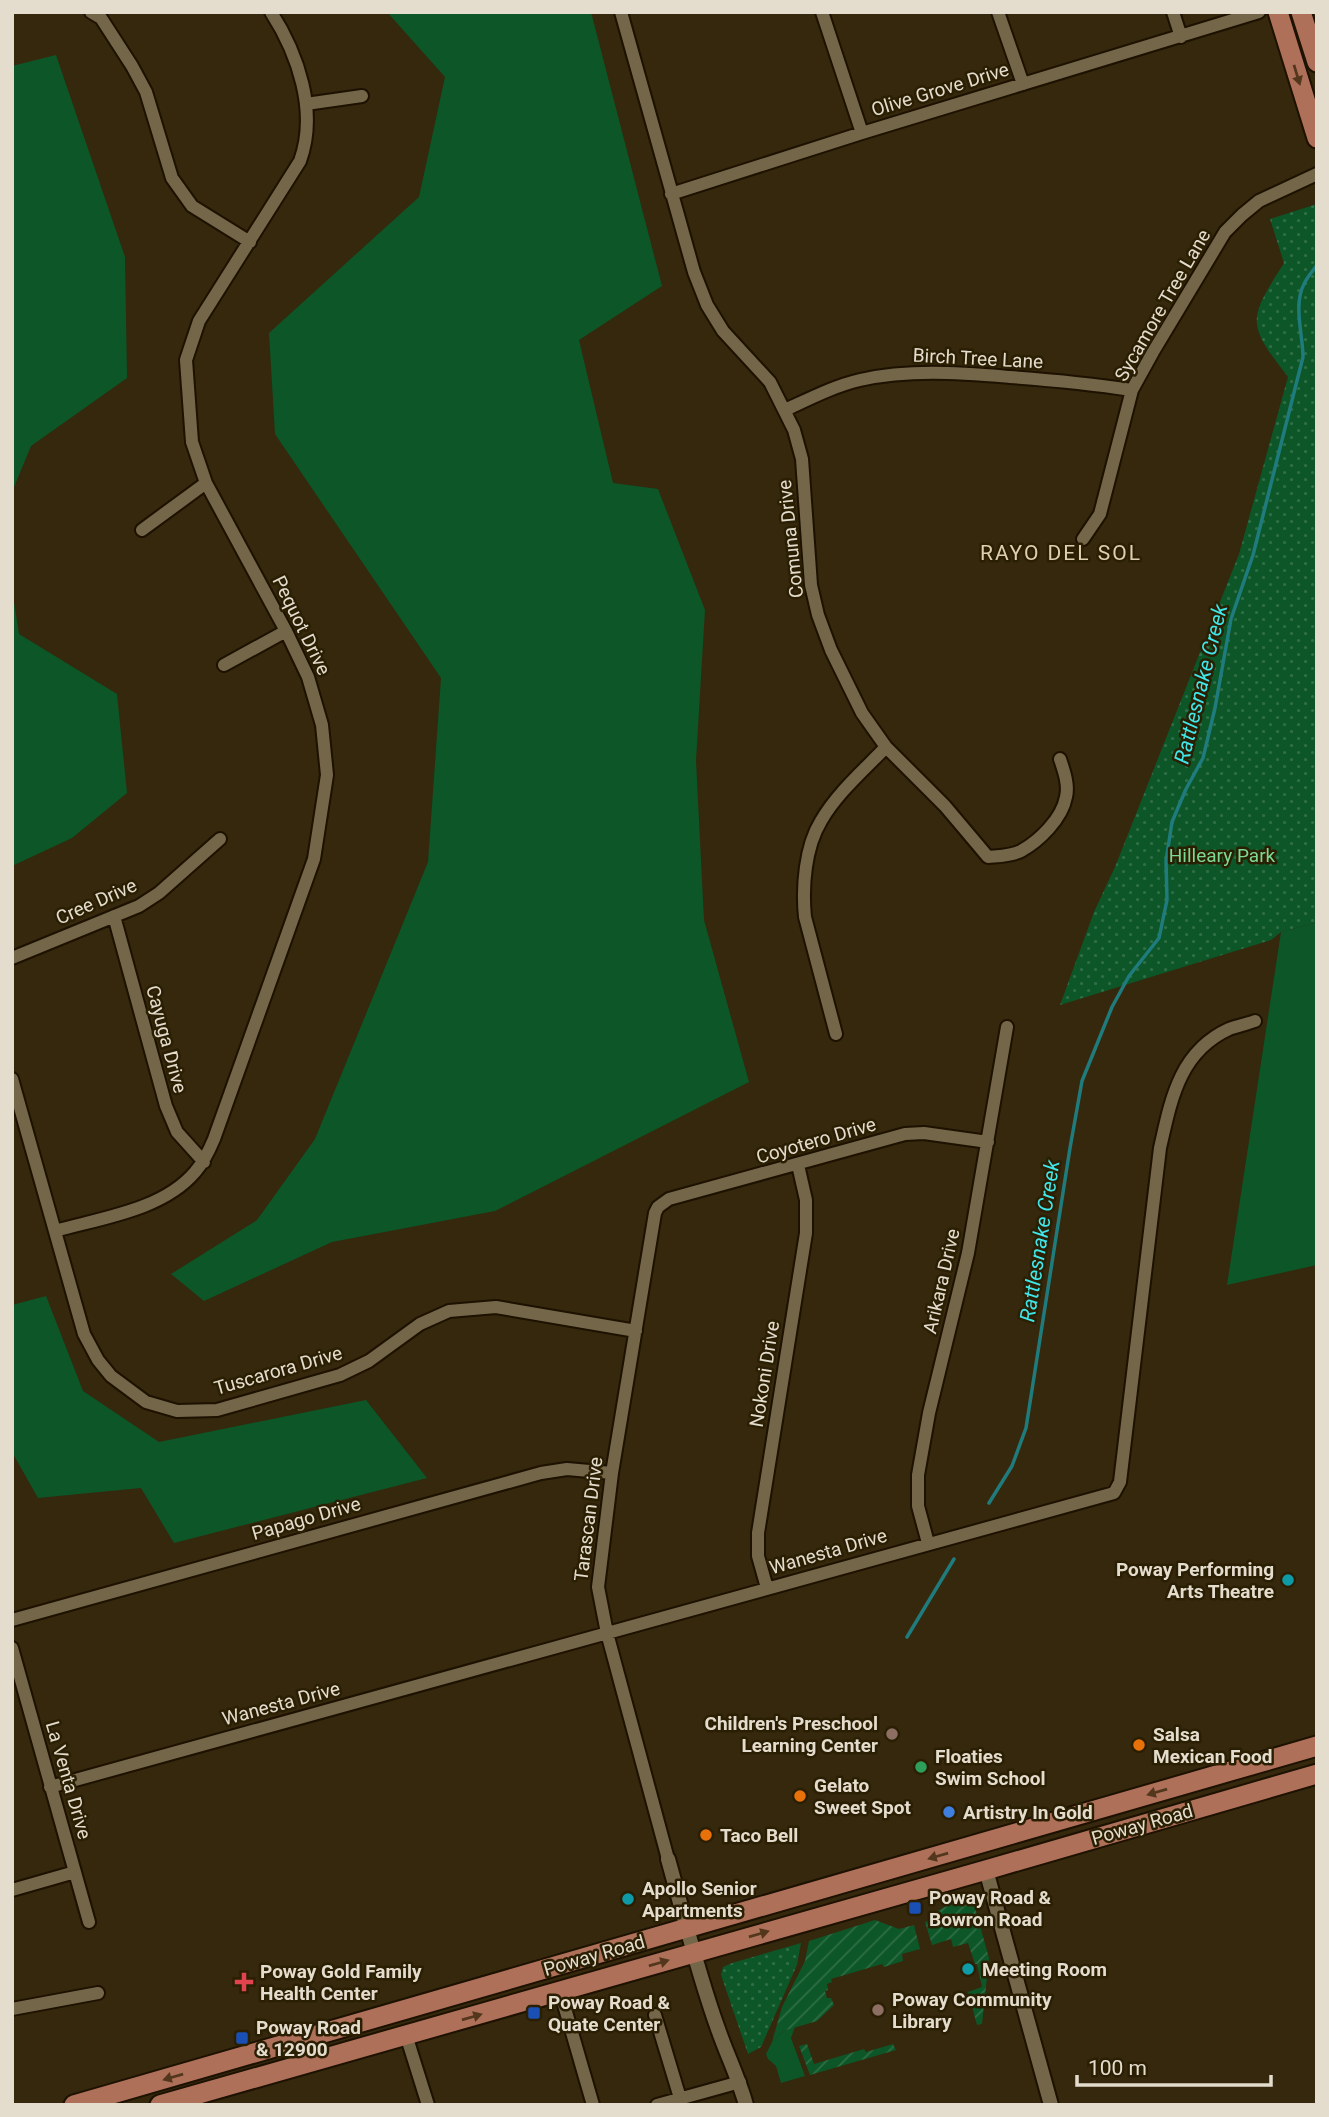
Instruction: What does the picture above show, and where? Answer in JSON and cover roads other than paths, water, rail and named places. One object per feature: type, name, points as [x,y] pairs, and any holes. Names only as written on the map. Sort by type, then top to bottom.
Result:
[{"type":"main road","points":[[1278,12],[1317,138]]},
{"type":"main road","points":[[1301,12],[1317,62]]},
{"type":"main road","name":"Poway Road","points":[[74,2105],[1317,1746]]},
{"type":"main road","points":[[1280,1784],[1279,1777],[1285,1768],[1317,1759]]},
{"type":"main road","points":[[1161,1819],[1172,1807],[1187,1799],[1265,1776],[1270,1770],[1269,1760]]},
{"type":"main road","name":"Poway Road","points":[[160,2105],[1317,1774]]},
{"type":"main road","points":[[1033,1856],[1062,1836],[1097,1824],[1101,1819],[1099,1809]]},
{"type":"main road","points":[[986,1870],[986,1857],[1042,1837],[1066,1819]]},
{"type":"main road","points":[[791,1925],[818,1906],[863,1891],[865,1886],[862,1878]]},
{"type":"main road","points":[[404,2011],[407,2035]]},
{"type":"main road","points":[[208,2091],[214,2080],[262,2066],[266,2050]]},
{"type":"street","points":[[91,12],[101,18],[146,92],[172,177],[192,206],[250,242]]},
{"type":"street","name":"Pequot Drive","points":[[55,1231],[145,1206],[163,1198],[193,1175],[204,1161],[314,859],[327,775],[322,725],[307,677],[286,631],[206,483],[192,442],[186,360],[199,321],[300,161],[304,150],[306,104],[293,52],[285,33],[271,12]]},
{"type":"street","points":[[621,12],[671,194]]},
{"type":"street","points":[[822,12],[862,133]]},
{"type":"street","points":[[998,12],[1023,84]]},
{"type":"street","points":[[1173,12],[1181,37]]},
{"type":"street","name":"Olive Grove Drive","points":[[671,194],[1259,12]]},
{"type":"street","points":[[306,104],[362,96]]},
{"type":"street","name":"Sycamore Tree Lane","points":[[1083,538],[1100,514],[1132,390],[1226,232],[1259,201],[1317,174]]},
{"type":"street","name":"Comuna Drive","points":[[671,194],[694,272],[707,305],[723,331],[769,382],[794,430],[802,459],[811,585],[818,615],[831,650],[862,713],[886,747],[945,806],[988,857],[1019,853],[1044,834],[1061,811],[1067,796],[1066,777],[1060,760]]},
{"type":"street","name":"Birch Tree Lane","points":[[785,410],[857,381],[917,373],[945,372],[1132,390]]},
{"type":"street","points":[[142,530],[206,483]]},
{"type":"street","points":[[224,665],[286,631]]},
{"type":"street","points":[[836,1034],[805,917],[803,901],[806,863],[820,822],[852,782],[886,747]]},
{"type":"street","name":"Cree Drive","points":[[12,958],[139,906],[159,893],[220,839]]},
{"type":"street","name":"Cayuga Drive","points":[[114,916],[166,1106],[177,1132],[204,1161]]},
{"type":"street","name":"Wanesta Drive","points":[[50,1787],[1114,1493],[1119,1487],[1160,1148],[1168,1112],[1180,1076],[1199,1048],[1228,1030],[1255,1021]]},
{"type":"street","name":"Arikara Drive","points":[[929,1543],[918,1506],[918,1475],[929,1413],[968,1252],[1007,1027]]},
{"type":"street","name":"Tuscarora Drive","points":[[12,1079],[84,1334],[97,1360],[111,1376],[146,1402],[177,1411],[217,1410],[340,1375],[369,1361],[420,1324],[449,1311],[496,1307],[636,1331]]},
{"type":"street","name":"Coyotero Drive","points":[[658,1207],[675,1198],[911,1133],[988,1142]]},
{"type":"street","name":"Nokoni Drive","points":[[767,1588],[758,1556],[758,1533],[806,1233],[806,1200],[798,1165]]},
{"type":"street","name":"Tarascan Drive","points":[[658,1207],[612,1473],[598,1596],[694,1953],[718,2030],[740,2082],[746,2105]]},
{"type":"street","name":"Papago Drive","points":[[12,1620],[541,1473],[567,1469],[612,1473]]},
{"type":"street","name":"La Venta Drive","points":[[12,1648],[89,1922]]},
{"type":"street","points":[[986,1870],[1051,2105]]},
{"type":"street","points":[[12,1890],[75,1872]]},
{"type":"street","points":[[561,1991],[593,2105]]},
{"type":"street","points":[[12,2008],[97,1993]]},
{"type":"street","points":[[655,2015],[680,2098]]},
{"type":"street","points":[[407,2035],[428,2105]]},
{"type":"street","points":[[657,2105],[740,2082]]},
{"type":"waterway","name":"Rattlesnake Creek","points":[[989,1503],[1012,1466],[1026,1428],[1082,1081],[1112,1007],[1129,976],[1159,938],[1167,900],[1166,861],[1172,822],[1203,758],[1231,619],[1253,555],[1303,357],[1299,311],[1301,292],[1317,265]]},
{"type":"waterway","name":"Rattlesnake Creek","points":[[907,1637],[954,1559]]},
{"type":"place","name":"Poway Performing Arts Theatre","points":[[1288,1580]]},
{"type":"place","name":"Children's Preschool Learning Center","points":[[892,1734]]},
{"type":"place","name":"Salsa Mexican Food","points":[[1139,1745]]},
{"type":"place","name":"Floaties Swim School","points":[[921,1767]]},
{"type":"place","name":"Gelato Sweet Spot","points":[[800,1796]]},
{"type":"place","name":"Artistry In Gold","points":[[949,1812]]},
{"type":"place","name":"Taco Bell","points":[[706,1835]]},
{"type":"place","name":"Apollo Senior Apartments","points":[[628,1899]]},
{"type":"place","name":"Poway Road & Bowron Road","points":[[915,1908]]},
{"type":"place","name":"Meeting Room","points":[[968,1969]]},
{"type":"place","name":"Poway Gold Family Health Center","points":[[244,1982]]},
{"type":"place","name":"Poway Community Library","points":[[878,2010]]},
{"type":"place","name":"Poway Road & Quate Center","points":[[534,2013]]},
{"type":"place","name":"Poway Road & 12900","points":[[242,2038]]},
{"type":"district","name":"RAYO DEL SOL","points":[[1061,553]]},
{"type":"park label","name":"Hilleary Park","points":[[1222,855]]}]
